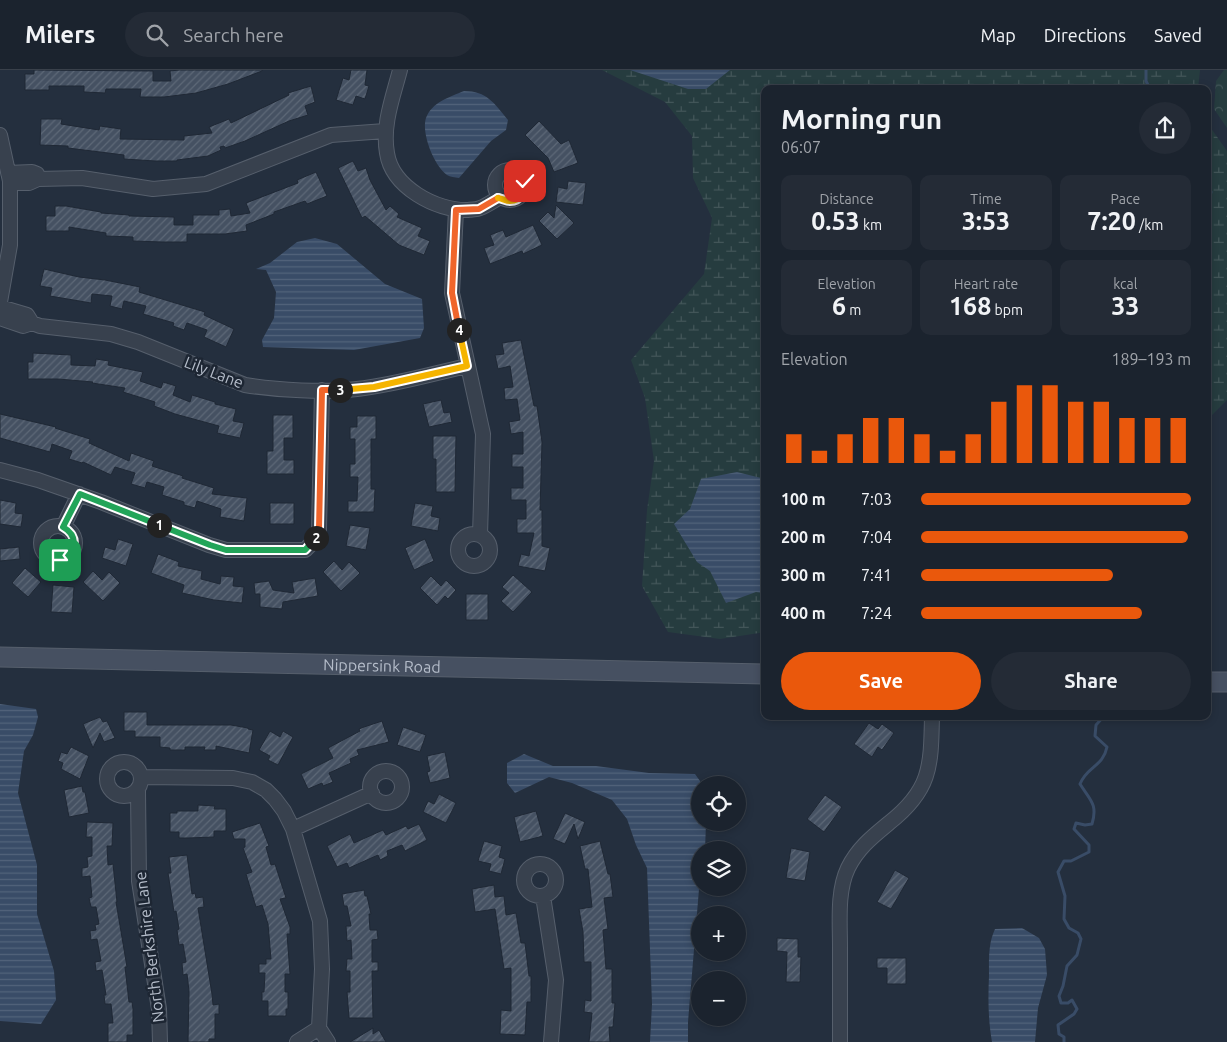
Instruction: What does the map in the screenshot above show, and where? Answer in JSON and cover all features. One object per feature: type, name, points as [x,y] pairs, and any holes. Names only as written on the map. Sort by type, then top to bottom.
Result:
[{"type":"street","points":[[400,70],[385,131],[387,154],[393,171],[420,196],[437,205],[456,210],[479,209],[500,197]]},
{"type":"street","points":[[9,178],[32,172],[37,174],[38,179],[82,178],[153,189],[206,184],[331,135],[385,131]]},
{"type":"street","points":[[0,135],[9,178],[10,244],[0,302]]},
{"type":"street","points":[[456,210],[452,293],[483,434],[480,535]]},
{"type":"street","name":"Lily Lane","points":[[0,307],[27,315],[32,323],[40,326],[111,334],[138,342],[245,385],[355,390],[467,366]]},
{"type":"street","points":[[0,318],[23,326],[32,323]]},
{"type":"street","points":[[0,470],[80,494],[226,550],[305,550],[314,541],[319,529],[322,390]]},
{"type":"street","points":[[63,527],[80,494]]},
{"type":"street","name":"Nippersink Road","points":[[0,657],[761,674]]},
{"type":"street","points":[[1211,682],[1227,682]]},
{"type":"street","points":[[840,1042],[840,915],[842,888],[847,870],[857,851],[903,812],[917,796],[932,757],[932,720]]},
{"type":"street","points":[[122,762],[134,765],[142,777],[141,786],[138,791],[128,797],[117,796],[109,788],[107,777],[112,767],[122,762]]},
{"type":"street","points":[[142,777],[233,778],[252,782],[266,790],[284,811],[293,829],[320,921],[322,969],[319,1028],[328,1042]]},
{"type":"street","name":"North Berkshire Lane","points":[[138,791],[139,881],[159,1010],[160,1042]]},
{"type":"street","points":[[293,829],[372,794]]},
{"type":"street","points":[[543,896],[556,980],[551,1042]]},
{"type":"street","points":[[297,1042],[319,1028]]},
{"type":"green space","points":[[602,70],[1200,70],[1198,85],[761,85],[761,633],[720,639],[668,632],[642,586],[647,510],[654,461],[645,398],[631,360],[704,274],[712,218],[693,178],[692,136],[665,102]]},
{"type":"green space","points":[[1224,70],[1227,70],[1227,128],[1214,109],[1216,81]]},
{"type":"green space","points":[[1211,128],[1227,151],[1227,400],[1211,416]]},
{"type":"water","points":[[630,70],[730,70],[706,89],[688,89]]},
{"type":"water","points":[[464,91],[479,93],[489,99],[508,120],[506,130],[491,141],[459,178],[451,177],[442,171],[433,157],[425,132],[425,124],[429,112],[437,104]]},
{"type":"water","points":[[315,238],[337,244],[385,284],[422,299],[424,328],[420,338],[354,350],[263,347],[262,340],[274,318],[276,292],[266,270],[256,269],[270,263],[297,242]]},
{"type":"water","points":[[737,472],[761,478],[761,593],[756,592],[726,603],[710,571],[697,562],[674,524],[690,509],[701,479]]},
{"type":"water","points":[[0,704],[36,709],[38,717],[33,735],[24,751],[18,793],[37,865],[37,914],[54,971],[56,1000],[41,1024],[0,1021]]},
{"type":"water","points":[[524,754],[553,766],[596,766],[649,773],[695,774],[696,776],[691,776],[691,831],[706,831],[705,841],[691,841],[691,896],[698,896],[698,906],[691,906],[691,961],[693,961],[688,1042],[650,1042],[652,1004],[647,868],[627,819],[612,800],[572,783],[549,777],[515,793],[507,783],[507,763]]},
{"type":"water","points":[[1022,928],[1039,938],[1045,949],[1047,975],[1038,1008],[1035,1042],[992,1042],[988,1000],[991,940],[995,929]]},
{"type":"building","points":[[34,70],[153,71],[153,81],[171,81],[170,71],[179,70],[262,71],[228,84],[196,93],[164,97],[140,97],[141,89],[106,89],[105,93],[84,92],[84,86],[49,86],[49,90],[25,90],[25,74],[34,74]]},
{"type":"building","points":[[351,70],[367,70],[365,85],[369,86],[365,99],[356,96],[353,105],[336,100],[343,78],[349,80]]},
{"type":"building","points":[[311,86],[315,102],[305,106],[308,115],[289,121],[245,141],[225,148],[224,146],[220,147],[221,150],[208,156],[177,161],[124,159],[124,155],[68,148],[68,146],[40,145],[41,119],[62,119],[61,124],[99,130],[100,126],[121,129],[120,139],[184,140],[184,136],[212,133],[209,127],[229,119],[231,123],[289,95],[288,93]]},
{"type":"building","points":[[539,121],[561,144],[569,140],[578,163],[554,172],[548,158],[525,135]]},
{"type":"building","points":[[353,161],[358,171],[366,168],[370,180],[386,210],[390,206],[399,214],[397,217],[422,228],[418,236],[430,241],[424,255],[399,245],[365,216],[362,218],[338,168]]},
{"type":"building","points":[[316,172],[327,196],[307,204],[305,201],[274,212],[274,214],[246,225],[247,231],[225,234],[187,234],[187,242],[162,242],[133,241],[133,237],[106,236],[106,233],[69,227],[69,231],[46,231],[46,216],[55,216],[55,206],[129,216],[174,217],[174,225],[193,225],[193,215],[219,215],[219,210],[230,209],[231,216],[250,213],[246,203],[298,183],[297,180]]},
{"type":"building","points":[[568,181],[586,183],[583,205],[556,202],[558,187],[567,189]]},
{"type":"building","points":[[556,205],[574,223],[557,239],[539,221],[548,212],[554,218]]},
{"type":"building","points":[[533,225],[542,245],[523,254],[522,251],[490,264],[484,248],[494,245],[490,235],[503,230],[506,237]]},
{"type":"building","points":[[44,269],[140,287],[139,292],[205,312],[204,315],[234,329],[226,347],[204,337],[207,330],[187,323],[184,330],[173,326],[174,323],[143,314],[146,306],[124,301],[122,309],[110,306],[112,296],[92,294],[91,303],[50,296],[52,288],[40,286]]},
{"type":"building","points":[[521,340],[534,406],[537,406],[542,442],[540,510],[542,510],[542,546],[550,548],[545,571],[518,566],[521,554],[529,556],[534,533],[517,533],[517,519],[526,519],[526,500],[511,500],[511,488],[523,488],[523,467],[512,467],[512,454],[523,454],[523,432],[511,434],[509,422],[520,420],[517,399],[505,400],[504,388],[513,387],[510,366],[498,369],[495,355],[504,354],[502,343]]},
{"type":"building","points":[[33,353],[71,355],[71,365],[95,366],[96,359],[109,361],[108,365],[143,372],[140,381],[161,388],[163,382],[176,386],[173,395],[190,402],[192,395],[215,402],[215,404],[236,409],[233,421],[244,423],[240,438],[217,433],[219,426],[154,406],[155,402],[123,392],[125,388],[93,382],[28,379],[28,362],[33,362]]},
{"type":"building","points":[[441,400],[444,413],[450,412],[452,422],[429,427],[423,404]]},
{"type":"building","points":[[0,414],[56,427],[90,439],[89,443],[129,461],[131,453],[154,461],[152,466],[214,488],[212,494],[247,498],[244,521],[220,517],[221,509],[197,501],[195,508],[184,505],[184,502],[162,495],[164,487],[147,482],[145,488],[131,484],[135,473],[115,467],[111,475],[83,462],[69,459],[72,451],[52,444],[50,452],[0,438]]},
{"type":"building","points":[[273,415],[293,415],[293,438],[284,438],[284,460],[294,460],[294,474],[267,474],[267,451],[273,451]]},
{"type":"building","points":[[357,416],[376,416],[376,439],[371,439],[371,489],[375,489],[374,512],[348,512],[348,501],[357,501],[358,477],[350,477],[350,464],[355,464],[355,439],[350,439],[350,427],[357,427]]},
{"type":"building","points":[[433,436],[456,436],[455,492],[436,492],[436,459],[433,459]]},
{"type":"building","points":[[0,500],[16,503],[15,513],[23,514],[21,527],[0,524]]},
{"type":"building","points":[[270,503],[294,503],[294,524],[270,524]]},
{"type":"building","points":[[415,503],[433,506],[431,516],[440,518],[438,531],[411,526]]},
{"type":"building","points":[[350,525],[370,528],[366,550],[346,546]]},
{"type":"building","points":[[118,539],[133,544],[126,566],[102,558],[105,547],[115,550]]},
{"type":"building","points":[[425,539],[434,561],[414,570],[405,548]]},
{"type":"building","points":[[19,547],[20,559],[0,561],[0,549]]},
{"type":"building","points":[[158,554],[179,562],[178,566],[202,571],[201,579],[220,584],[221,576],[234,577],[233,586],[244,587],[242,603],[214,600],[182,593],[184,585],[151,573]]},
{"type":"building","points":[[334,561],[342,570],[349,562],[360,573],[341,591],[323,572]]},
{"type":"building","points":[[25,568],[41,582],[28,597],[12,583]]},
{"type":"building","points":[[93,571],[102,580],[109,572],[120,583],[103,601],[83,582]]},
{"type":"building","points":[[513,575],[532,592],[513,612],[501,601],[509,593],[502,587]]},
{"type":"building","points":[[431,576],[441,586],[446,580],[456,590],[448,599],[445,596],[437,605],[420,588]]},
{"type":"building","points":[[315,578],[318,596],[283,602],[282,609],[260,607],[260,594],[255,594],[254,583],[269,581],[273,590],[294,593],[292,582]]},
{"type":"building","points":[[53,585],[74,587],[72,613],[51,612]]},
{"type":"building","points":[[466,594],[488,594],[488,620],[466,620]]},
{"type":"building","points":[[124,712],[147,712],[147,725],[231,725],[248,728],[253,730],[249,753],[216,746],[216,750],[204,750],[205,747],[185,747],[185,750],[170,750],[170,748],[160,747],[160,737],[135,737],[135,731],[124,731]]},
{"type":"building","points":[[100,717],[103,722],[107,721],[115,738],[104,742],[100,733],[93,748],[83,724]]},
{"type":"building","points":[[382,721],[389,742],[357,750],[359,755],[350,759],[351,763],[329,773],[333,782],[323,786],[322,783],[308,789],[301,774],[333,758],[328,748],[360,731],[359,729]]},
{"type":"building","points":[[869,723],[878,729],[882,724],[894,733],[882,750],[878,747],[872,757],[854,744]]},
{"type":"building","points":[[403,727],[426,735],[420,752],[397,745]]},
{"type":"building","points":[[270,731],[280,737],[283,731],[293,737],[278,765],[268,760],[270,756],[259,750]]},
{"type":"building","points":[[71,747],[89,756],[80,779],[61,769],[63,763],[58,761],[61,752],[67,754]]},
{"type":"building","points":[[445,752],[450,778],[430,783],[427,772],[430,771],[427,756]]},
{"type":"building","points":[[82,786],[89,813],[69,817],[64,790]]},
{"type":"building","points":[[439,794],[456,803],[446,823],[423,812],[428,801],[434,804]]},
{"type":"building","points":[[825,795],[842,807],[824,832],[807,819]]},
{"type":"building","points":[[198,805],[215,806],[214,809],[226,809],[226,831],[214,831],[214,837],[188,838],[179,838],[179,832],[170,832],[170,813],[198,811]]},
{"type":"building","points":[[536,811],[543,836],[520,842],[514,817]]},
{"type":"building","points":[[565,813],[585,822],[578,839],[574,824],[565,844],[553,839]]},
{"type":"building","points":[[87,822],[113,823],[112,846],[107,846],[108,865],[113,864],[116,902],[127,967],[125,967],[129,1002],[132,1002],[133,1009],[133,1035],[127,1035],[127,1042],[108,1042],[108,1023],[113,1023],[111,1004],[105,1004],[104,995],[106,995],[102,970],[96,971],[95,962],[101,961],[97,939],[91,940],[90,931],[96,930],[95,925],[99,924],[96,907],[91,907],[89,898],[92,897],[90,876],[82,877],[82,868],[88,867],[87,857],[92,856],[92,837],[86,837]]},
{"type":"building","points":[[260,823],[269,846],[266,847],[271,865],[275,864],[286,898],[280,899],[290,927],[290,934],[287,934],[290,974],[285,974],[285,992],[288,992],[286,1016],[268,1016],[268,1001],[262,1001],[265,973],[259,973],[259,964],[266,964],[266,959],[271,959],[268,924],[262,905],[256,907],[246,874],[252,872],[243,848],[245,847],[245,839],[234,839],[232,832]]},
{"type":"building","points":[[419,824],[427,840],[405,851],[402,845],[387,851],[388,856],[380,860],[378,855],[349,868],[347,863],[337,867],[327,846],[350,834],[354,843],[383,830],[386,835],[406,826],[408,829]]},
{"type":"building","points":[[484,841],[502,846],[499,857],[505,859],[501,874],[489,871],[491,864],[478,861]]},
{"type":"building","points":[[600,841],[608,874],[610,874],[613,897],[604,898],[608,929],[603,930],[606,969],[612,969],[612,1003],[615,1003],[613,1027],[609,1027],[610,1042],[589,1042],[592,1013],[584,1012],[585,1000],[591,1001],[591,962],[584,962],[583,932],[579,909],[592,907],[588,869],[585,869],[580,846]]},
{"type":"building","points":[[791,848],[810,852],[805,881],[786,878]]},
{"type":"building","points":[[187,855],[192,894],[195,893],[196,898],[203,897],[204,907],[198,908],[213,1005],[219,1004],[219,1014],[215,1014],[215,1039],[209,1039],[209,1042],[188,1042],[189,991],[187,974],[183,975],[182,963],[186,962],[183,944],[179,945],[177,930],[179,929],[176,911],[174,912],[168,873],[171,873],[169,857]]},
{"type":"building","points":[[895,870],[909,878],[891,909],[877,902]]},
{"type":"building","points":[[494,885],[495,897],[504,896],[506,915],[516,913],[521,943],[525,943],[529,976],[531,976],[531,1002],[527,1002],[525,1035],[500,1034],[501,1010],[511,1011],[511,968],[504,969],[495,909],[475,912],[472,889]]},
{"type":"building","points":[[364,890],[371,914],[369,914],[370,930],[377,930],[378,939],[372,940],[372,962],[378,962],[378,971],[372,971],[373,1018],[349,1018],[347,992],[350,992],[350,971],[346,971],[347,959],[352,959],[351,940],[347,941],[346,926],[351,926],[347,906],[344,906],[342,894]]},
{"type":"building","points":[[777,938],[798,939],[798,957],[801,957],[800,982],[786,982],[787,952],[777,951]]},
{"type":"building","points":[[877,958],[906,958],[906,984],[887,984],[887,968],[877,968]]},
{"type":"building","points":[[373,1028],[373,1034],[379,1030],[386,1042],[350,1042]]},
{"type":"waterway","points":[[1146,70],[1148,85]]},
{"type":"waterway","points":[[1064,1042],[1064,1037],[1059,1034],[1058,1025],[1074,1014],[1077,1009],[1072,1000],[1068,1003],[1061,1003],[1059,996],[1067,966],[1077,955],[1081,939],[1078,933],[1069,928],[1064,919],[1065,896],[1058,872],[1064,861],[1071,861],[1089,852],[1089,845],[1074,829],[1076,823],[1092,824],[1094,817],[1092,802],[1080,784],[1087,773],[1099,763],[1105,754],[1107,747],[1095,736],[1096,725],[1100,720]]},
{"type":"route","points":[[60,560],[70,555],[73,550],[74,539],[72,534],[63,527],[80,494],[226,550],[305,550],[314,541],[319,529],[322,390],[355,390],[374,387],[467,366],[452,293],[456,210],[479,209],[500,197],[509,201],[518,199],[525,191],[525,181]]}]
